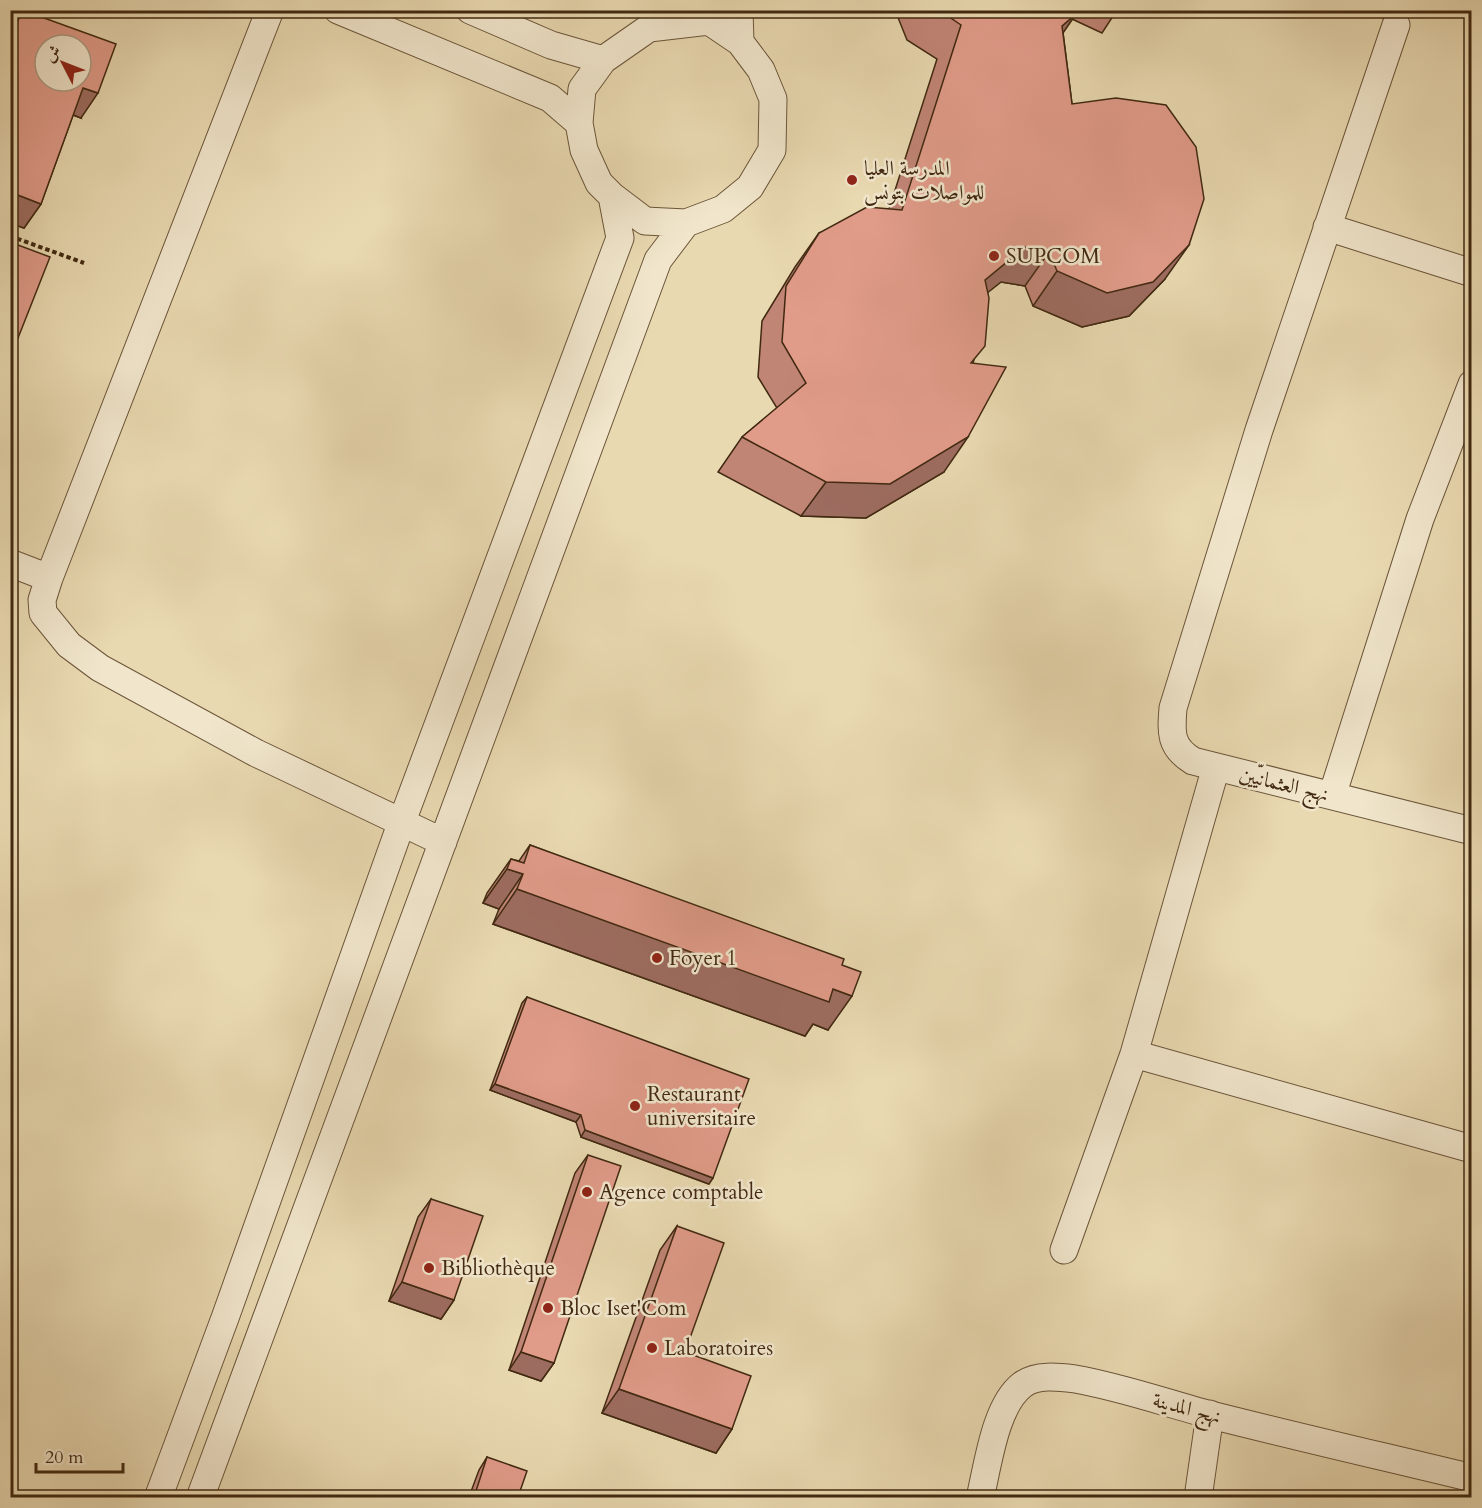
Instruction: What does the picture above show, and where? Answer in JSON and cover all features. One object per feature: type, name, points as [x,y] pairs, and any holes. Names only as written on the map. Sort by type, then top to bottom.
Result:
[{"type":"street","points":[[270,10],[49,578],[42,600],[43,613],[69,645],[100,668],[256,753],[443,842]]},
{"type":"street","points":[[338,10],[550,98],[579,123]]},
{"type":"street","points":[[470,10],[551,45],[603,60]]},
{"type":"street","points":[[739,10],[740,42]]},
{"type":"street","points":[[683,17],[709,21],[740,42],[761,70],[773,99],[772,150],[750,187],[723,209],[686,223],[645,221],[612,196],[599,183],[584,150],[579,123],[582,89],[603,60],[649,28],[683,17]]},
{"type":"street","name":"نهج العثمانيّين","points":[[1396,25],[1259,430],[1173,708],[1171,736],[1185,757],[1216,767],[1472,831]]},
{"type":"street","points":[[158,1497],[225,1318],[401,824],[620,238],[612,196]]},
{"type":"street","points":[[200,1497],[658,260],[686,223]]},
{"type":"street","points":[[1327,227],[1472,273]]},
{"type":"street","points":[[1332,796],[1420,519],[1472,384]]},
{"type":"street","points":[[10,563],[49,578]]},
{"type":"street","points":[[1064,1250],[1134,1054],[1216,767]]},
{"type":"street","points":[[1134,1054],[1472,1149]]},
{"type":"street","name":"نهج المدينة","points":[[980,1497],[1001,1417],[1010,1398],[1023,1384],[1040,1377],[1074,1379],[1472,1478]]},
{"type":"street","points":[[1198,1497],[1210,1414]]},
{"type":"path","points":[[10,236],[84,263]]},
{"type":"building","points":[[22,10],[86,33],[33,33],[33,93],[81,93],[41,204],[10,192],[10,79],[13,70],[10,69],[10,43]]},
{"type":"building","name":"SUPCOM","points":[[939,10],[1078,10],[1062,26],[1072,104],[1116,98],[1166,105],[1196,147],[1204,199],[1189,245],[1153,282],[1107,293],[1057,271],[1049,252],[1025,247],[985,280],[989,298],[985,346],[971,363],[1006,367],[968,437],[890,484],[826,482],[742,437],[806,383],[782,342],[786,286],[819,233],[867,207],[902,210],[961,25]]},
{"type":"building","points":[[93,36],[116,44],[98,93],[93,91]]},
{"type":"building","points":[[10,242],[50,257],[18,338],[10,335]]},
{"type":"building","points":[[530,845],[844,959],[842,965],[861,972],[852,996],[833,989],[829,1002],[517,889],[523,874],[507,869],[511,859],[524,863]]},
{"type":"building","name":"Restaurant universitaire","points":[[527,997],[749,1079],[713,1178],[585,1130],[581,1115],[495,1084]]},
{"type":"building","name":"Bloc Iset'Com","points":[[588,1155],[621,1166],[554,1363],[521,1352]]},
{"type":"building","name":"Bibliothèque","points":[[431,1199],[483,1216],[454,1300],[402,1282]]},
{"type":"building","name":"Laboratoires","points":[[677,1226],[724,1243],[685,1352],[751,1376],[732,1429],[619,1389]]},
{"type":"building","points":[[487,1457],[527,1471],[518,1497],[474,1497]]},
{"type":"place","name":"المدرسة العليا للمواصلات بتونس","points":[[852,180]]},
{"type":"place","name":"SUPCOM","points":[[994,256]]},
{"type":"place","name":"Foyer 1","points":[[657,958]]},
{"type":"place","name":"Restaurant universitaire","points":[[635,1106]]},
{"type":"place","name":"Agence comptable","points":[[587,1192]]},
{"type":"place","name":"Bibliothèque","points":[[429,1268]]},
{"type":"place","name":"Bloc Iset'Com","points":[[548,1308]]},
{"type":"place","name":"Laboratoires","points":[[652,1348]]}]
